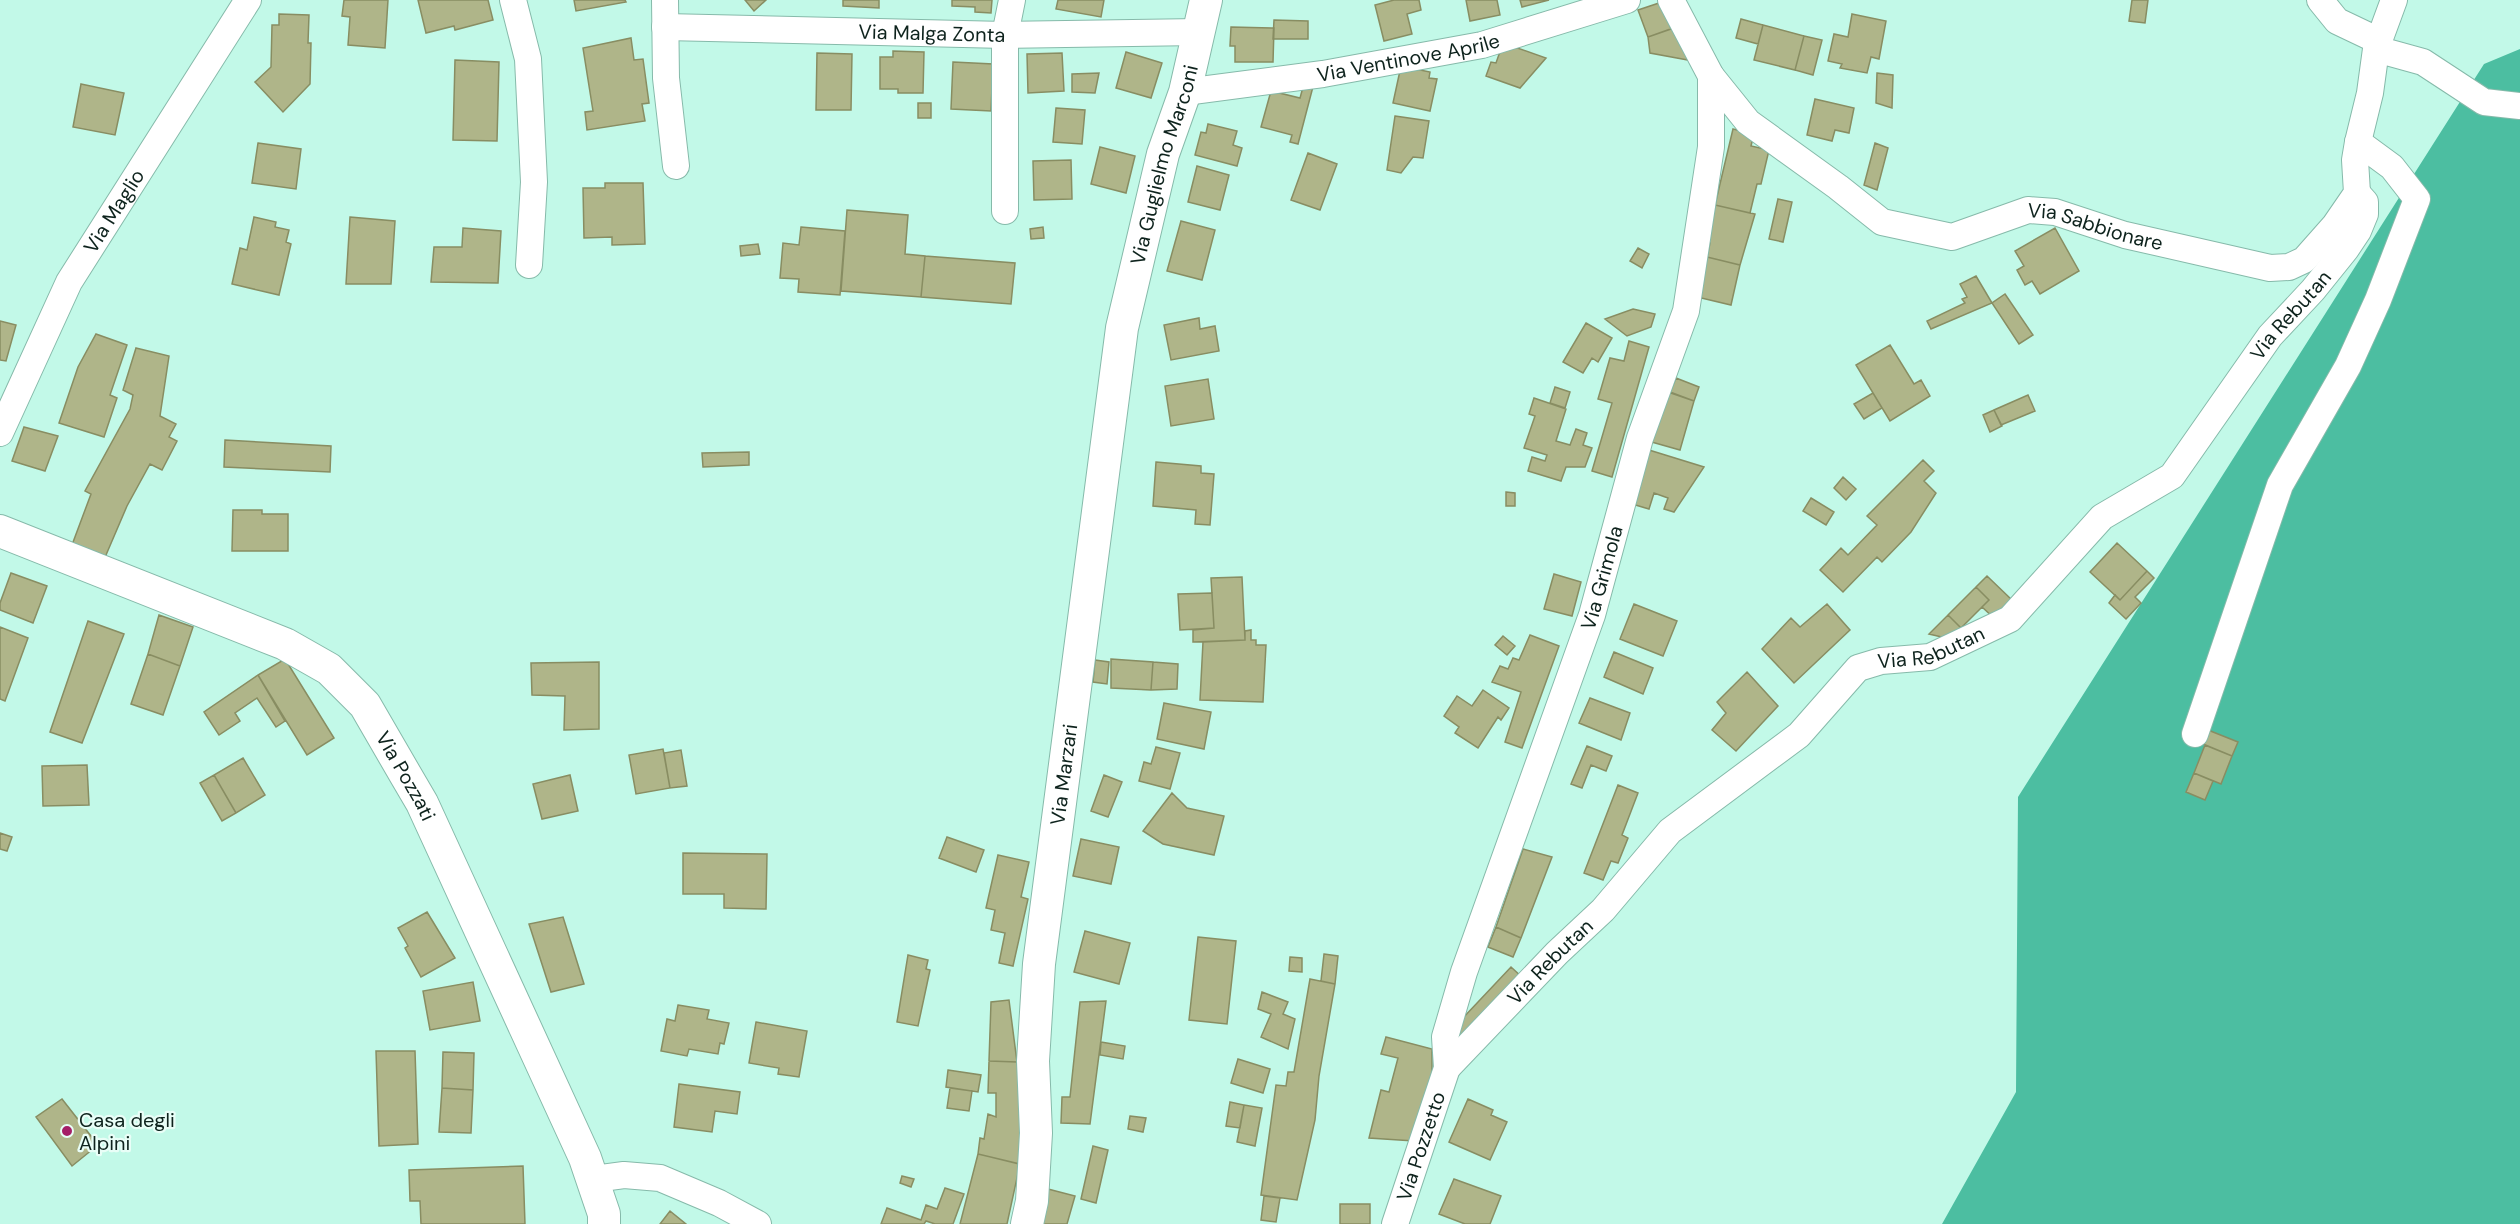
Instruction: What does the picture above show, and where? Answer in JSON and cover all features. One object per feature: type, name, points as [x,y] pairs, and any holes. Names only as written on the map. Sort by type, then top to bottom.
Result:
[{"type":"street","name":"Via Maglio","points":[[0,434],[69,282],[248,0]]},
{"type":"street","points":[[513,0],[528,59],[534,182],[529,265]]},
{"type":"street","points":[[665,0],[666,78],[676,166]]},
{"type":"street","points":[[1005,211],[1005,35],[1012,0]]},
{"type":"street","name":"Via Guglielmo Marconi","points":[[1122,328],[1163,154],[1185,93],[1206,0]]},
{"type":"street","name":"Via Ventinove Aprile","points":[[1185,93],[1323,74],[1482,45],[1627,0]]},
{"type":"street","name":"Via Sabbionare","points":[[1671,0],[1711,76],[1749,122],[1838,187],[1881,222],[1952,237],[2028,210],[2055,212],[2125,235],[2270,268],[2289,267],[2304,260],[2316,248],[2357,193]]},
{"type":"street","points":[[2320,0],[2337,21],[2378,45],[2423,62],[2484,102],[2520,106]]},
{"type":"street","points":[[2357,193],[2355,160],[2358,142],[2370,93],[2378,45],[2394,0]]},
{"type":"street","name":"Via Malga Zonta","points":[[665,27],[1005,35],[1200,32]]},
{"type":"street","name":"Via Grimola","points":[[1447,1068],[1445,1037],[1464,972],[1592,615],[1640,438],[1686,311],[1711,147],[1711,76]]},
{"type":"street","points":[[2195,734],[2280,485],[2348,366],[2378,300],[2418,199],[2392,167],[2358,142]]},
{"type":"street","name":"Via Rebutan","points":[[1447,1068],[1557,953],[1603,910],[1670,831],[1799,735],[1858,668],[1881,660],[1930,657],[2010,619],[2102,517],[2172,476],[2270,336],[2313,290],[2358,231],[2365,214],[2365,202],[2357,193]]},
{"type":"street","name":"Via Marzari","points":[[1027,1224],[1032,1201],[1036,1133],[1033,1061],[1039,964],[1122,328]]},
{"type":"street","name":"Via Pozzati","points":[[2,535],[285,644],[329,669],[365,705],[422,803],[594,1179],[604,1214],[604,1224]]},
{"type":"street","name":"Via Pozzetto","points":[[1395,1224],[1447,1068]]},
{"type":"street","points":[[594,1179],[624,1175],[660,1178],[719,1203],[758,1224]]},
{"type":"green space","points":[[2520,49],[2520,1224],[1942,1224],[2016,1092],[2018,797],[2484,64]]},
{"type":"building","points":[[344,0],[388,0],[385,48],[348,45],[350,17],[342,16]]},
{"type":"building","points":[[418,0],[488,0],[493,20],[455,30],[454,26],[426,33]]},
{"type":"building","points":[[574,0],[625,0],[626,2],[576,11]]},
{"type":"building","points":[[745,0],[766,0],[754,11]]},
{"type":"building","points":[[843,0],[879,0],[879,8],[843,6]]},
{"type":"building","points":[[952,0],[992,0],[991,13],[975,12],[975,7],[952,6]]},
{"type":"building","points":[[1058,0],[1104,0],[1101,17],[1056,9]]},
{"type":"building","points":[[1394,0],[1419,0],[1421,10],[1407,14],[1412,34],[1384,41],[1375,5]]},
{"type":"building","points":[[1466,0],[1497,0],[1500,15],[1470,21]]},
{"type":"building","points":[[1520,0],[1549,0],[1522,7]]},
{"type":"building","points":[[2132,0],[2148,0],[2145,23],[2129,21]]},
{"type":"building","points":[[1662,2],[1671,29],[1648,37],[1638,10]]},
{"type":"building","points":[[279,14],[309,15],[308,43],[311,43],[310,84],[283,112],[255,82],[271,67],[272,25],[279,25]]},
{"type":"building","points":[[1852,14],[1886,21],[1879,59],[1871,57],[1867,73],[1840,68],[1842,64],[1828,61],[1834,34],[1848,37]]},
{"type":"building","points":[[1741,19],[1763,25],[1758,44],[1736,38]]},
{"type":"building","points":[[1274,20],[1308,21],[1308,39],[1273,39]]},
{"type":"building","points":[[1763,25],[1804,36],[1795,70],[1754,60]]},
{"type":"building","points":[[1231,27],[1274,28],[1273,62],[1235,62],[1235,46],[1230,46]]},
{"type":"building","points":[[1676,27],[1693,61],[1650,53],[1648,37]]},
{"type":"building","points":[[1804,36],[1822,40],[1813,75],[1795,70]]},
{"type":"building","points":[[631,38],[634,60],[643,59],[649,103],[642,104],[645,121],[587,130],[585,112],[593,111],[583,48]]},
{"type":"building","points":[[1503,43],[1546,58],[1520,88],[1486,76],[1491,62],[1496,63]]},
{"type":"building","points":[[893,51],[924,52],[923,93],[898,93],[898,89],[880,89],[880,57],[893,57]]},
{"type":"building","points":[[1126,52],[1162,63],[1151,98],[1116,88]]},
{"type":"building","points":[[817,53],[852,54],[851,110],[816,110]]},
{"type":"building","points":[[1062,53],[1064,91],[1028,93],[1027,54]]},
{"type":"building","points":[[455,60],[499,62],[497,141],[453,140]]},
{"type":"building","points":[[953,62],[993,64],[991,111],[951,109]]},
{"type":"building","points":[[1401,66],[1430,72],[1429,78],[1437,79],[1430,111],[1393,103]]},
{"type":"building","points":[[1099,73],[1095,93],[1072,92],[1072,74]]},
{"type":"building","points":[[1877,73],[1893,75],[1892,108],[1876,103]]},
{"type":"building","points":[[1315,79],[1298,144],[1290,142],[1292,135],[1261,127],[1271,91],[1300,98],[1305,80]]},
{"type":"building","points":[[81,84],[124,93],[115,135],[73,127]]},
{"type":"building","points":[[1815,99],[1854,108],[1849,133],[1835,130],[1832,141],[1807,135]]},
{"type":"building","points":[[918,103],[931,103],[931,118],[918,118]]},
{"type":"building","points":[[1056,108],[1085,110],[1082,144],[1053,142]]},
{"type":"building","points":[[1395,116],[1429,121],[1423,158],[1413,157],[1401,173],[1387,170]]},
{"type":"building","points":[[1208,124],[1237,131],[1233,145],[1242,148],[1237,166],[1195,155],[1201,132],[1206,133]]},
{"type":"building","points":[[1733,129],[1754,134],[1751,146],[1769,150],[1761,184],[1757,184],[1750,213],[1715,205]]},
{"type":"building","points":[[258,143],[301,149],[296,189],[252,183]]},
{"type":"building","points":[[1875,143],[1888,148],[1877,190],[1864,185]]},
{"type":"building","points":[[1100,147],[1135,156],[1126,193],[1091,184]]},
{"type":"building","points":[[1308,153],[1337,164],[1320,210],[1291,200]]},
{"type":"building","points":[[1071,160],[1072,199],[1034,200],[1033,161]]},
{"type":"building","points":[[1197,166],[1229,175],[1220,210],[1188,202]]},
{"type":"building","points":[[605,183],[643,183],[645,244],[612,245],[612,237],[584,238],[583,188],[605,188]]},
{"type":"building","points":[[1778,199],[1792,202],[1783,242],[1769,239]]},
{"type":"building","points":[[1715,205],[1755,214],[1740,265],[1707,257],[1710,243],[1706,242]]},
{"type":"building","points":[[847,210],[908,215],[905,254],[925,256],[921,297],[841,291]]},
{"type":"building","points":[[254,217],[276,222],[275,227],[289,230],[286,242],[291,244],[279,295],[232,284],[240,248],[247,250]]},
{"type":"building","points":[[350,217],[395,221],[391,284],[346,284]]},
{"type":"building","points":[[1181,221],[1215,230],[1202,280],[1167,271]]},
{"type":"building","points":[[801,227],[845,231],[840,295],[798,292],[799,279],[780,278],[783,243],[799,245]]},
{"type":"building","points":[[1043,227],[1044,238],[1031,239],[1030,229]]},
{"type":"building","points":[[463,228],[501,231],[498,283],[431,282],[434,247],[462,247]]},
{"type":"building","points":[[2055,228],[2079,271],[2040,294],[2032,281],[2025,285],[2017,270],[2024,266],[2015,251]]},
{"type":"building","points":[[758,244],[760,254],[741,256],[740,246]]},
{"type":"building","points":[[1638,248],[1649,254],[1642,268],[1630,261]]},
{"type":"building","points":[[925,256],[1015,263],[1011,304],[921,297]]},
{"type":"building","points":[[1707,257],[1740,265],[1731,305],[1697,297]]},
{"type":"building","points":[[1976,276],[1992,303],[1931,329],[1927,321],[1965,303],[1962,299],[1967,297],[1960,284]]},
{"type":"building","points":[[2005,294],[2033,335],[2019,344],[1992,303]]},
{"type":"building","points":[[1633,309],[1655,314],[1651,327],[1627,336],[1605,319]]},
{"type":"building","points":[[1199,318],[1200,329],[1215,326],[1219,351],[1171,360],[1164,325]]},
{"type":"building","points":[[0,321],[16,325],[6,361],[0,360]]},
{"type":"building","points":[[1586,323],[1612,338],[1598,362],[1592,358],[1583,373],[1563,362]]},
{"type":"building","points":[[96,334],[127,345],[110,395],[117,398],[104,437],[59,423],[78,367]]},
{"type":"building","points":[[1629,341],[1649,347],[1612,477],[1592,471],[1612,403],[1598,399],[1610,358],[1624,361]]},
{"type":"building","points":[[1890,345],[1914,384],[1921,380],[1930,396],[1890,421],[1856,365]]},
{"type":"building","points":[[136,348],[169,356],[160,416],[176,424],[169,437],[177,441],[162,470],[150,464],[127,506],[103,562],[72,545],[91,494],[85,491],[130,409],[133,395],[123,390]]},
{"type":"building","points":[[1676,378],[1699,387],[1694,401],[1670,392]]},
{"type":"building","points":[[1208,379],[1214,419],[1171,426],[1165,386]]},
{"type":"building","points":[[1555,387],[1570,392],[1565,408],[1550,403]]},
{"type":"building","points":[[1668,392],[1694,401],[1680,450],[1648,441]]},
{"type":"building","points":[[1873,393],[1882,408],[1864,419],[1854,404]]},
{"type":"building","points":[[2028,395],[2035,411],[2001,425],[1994,410]]},
{"type":"building","points":[[1534,398],[1566,409],[1556,441],[1570,445],[1576,429],[1587,433],[1583,445],[1592,448],[1585,467],[1566,467],[1561,481],[1528,471],[1532,457],[1545,461],[1547,455],[1524,448],[1535,416],[1529,414]]},
{"type":"building","points":[[1994,410],[2002,426],[1990,432],[1983,415]]},
{"type":"building","points":[[24,427],[58,436],[45,471],[12,461]]},
{"type":"building","points":[[225,440],[331,446],[330,472],[224,467]]},
{"type":"building","points":[[1649,450],[1704,467],[1674,512],[1664,509],[1668,498],[1654,493],[1649,509],[1632,504]]},
{"type":"building","points":[[749,452],[749,465],[703,467],[702,453]]},
{"type":"building","points":[[1923,460],[1934,471],[1924,481],[1936,493],[1911,532],[1882,562],[1877,557],[1843,592],[1820,570],[1841,548],[1848,555],[1877,525],[1867,516]]},
{"type":"building","points":[[1156,462],[1201,466],[1201,473],[1214,474],[1210,525],[1195,524],[1196,510],[1153,506]]},
{"type":"building","points":[[1843,477],[1856,489],[1846,500],[1834,488]]},
{"type":"building","points":[[1506,492],[1515,493],[1515,506],[1506,506]]},
{"type":"building","points":[[1811,498],[1834,512],[1826,525],[1803,511]]},
{"type":"building","points":[[233,510],[262,510],[262,514],[288,514],[288,551],[232,551]]},
{"type":"building","points":[[2117,543],[2147,571],[2120,600],[2090,572]]},
{"type":"building","points":[[2147,571],[2154,578],[2135,597],[2141,603],[2126,619],[2109,603],[2115,595],[2120,600]]},
{"type":"building","points":[[11,573],[47,586],[33,623],[0,610],[0,603]]},
{"type":"building","points":[[1554,574],[1581,582],[1572,616],[1544,609]]},
{"type":"building","points":[[1987,576],[2013,601],[1995,619],[1982,607],[1989,600],[1976,587]]},
{"type":"building","points":[[1242,577],[1245,640],[1193,642],[1193,630],[1214,628],[1211,578]]},
{"type":"building","points":[[1976,587],[1989,600],[1961,628],[1948,615]]},
{"type":"building","points":[[1212,593],[1214,628],[1180,630],[1178,594]]},
{"type":"building","points":[[1634,604],[1677,621],[1663,656],[1620,639]]},
{"type":"building","points":[[1827,604],[1850,630],[1794,683],[1762,649],[1791,618],[1800,627]]},
{"type":"building","points":[[159,615],[193,627],[180,666],[148,654]]},
{"type":"building","points":[[1948,615],[1961,628],[1950,639],[1929,634]]},
{"type":"building","points":[[88,621],[124,634],[82,743],[50,732]]},
{"type":"building","points":[[0,627],[28,638],[5,701],[0,699]]},
{"type":"building","points":[[1251,630],[1251,640],[1256,640],[1256,645],[1266,645],[1263,702],[1200,700],[1203,642],[1245,640],[1245,631]]},
{"type":"building","points":[[1530,635],[1559,646],[1522,748],[1505,742],[1521,692],[1492,682],[1500,666],[1508,669],[1513,658],[1519,660]]},
{"type":"building","points":[[1503,636],[1515,646],[1507,655],[1495,645]]},
{"type":"building","points":[[1614,652],[1653,668],[1643,694],[1604,677]]},
{"type":"building","points":[[148,654],[180,666],[163,715],[131,704]]},
{"type":"building","points":[[285,659],[334,738],[307,755],[258,675]]},
{"type":"building","points":[[1111,659],[1153,662],[1151,690],[1111,688]]},
{"type":"building","points":[[1095,660],[1109,662],[1107,684],[1093,682]]},
{"type":"building","points":[[599,662],[599,729],[564,730],[565,696],[532,695],[531,663]]},
{"type":"building","points":[[1153,662],[1178,664],[1177,689],[1151,690]]},
{"type":"building","points":[[1747,672],[1778,706],[1736,751],[1712,730],[1726,713],[1717,702]]},
{"type":"building","points":[[258,675],[285,721],[276,727],[257,698],[235,713],[240,721],[219,735],[204,712]]},
{"type":"building","points":[[1483,690],[1509,708],[1501,720],[1498,717],[1478,748],[1455,733],[1459,727],[1444,716],[1457,696],[1472,706]]},
{"type":"building","points":[[1590,698],[1630,713],[1621,740],[1579,723]]},
{"type":"building","points":[[1164,703],[1211,712],[1204,749],[1157,739]]},
{"type":"building","points":[[2208,730],[2238,742],[2232,756],[2203,744]]},
{"type":"building","points":[[2205,745],[2232,756],[2221,784],[2194,773]]},
{"type":"building","points":[[1587,746],[1612,756],[1606,771],[1591,765],[1582,788],[1571,784]]},
{"type":"building","points":[[1156,747],[1180,753],[1170,789],[1139,781],[1144,762],[1151,764]]},
{"type":"building","points":[[663,749],[670,788],[636,794],[629,755]]},
{"type":"building","points":[[681,750],[687,786],[670,788],[664,753]]},
{"type":"building","points":[[243,758],[265,795],[236,813],[214,775]]},
{"type":"building","points":[[87,765],[89,805],[43,806],[42,766]]},
{"type":"building","points":[[2194,773],[2213,781],[2205,800],[2186,792]]},
{"type":"building","points":[[214,775],[236,813],[222,821],[200,783]]},
{"type":"building","points":[[570,775],[578,811],[542,819],[533,784]]},
{"type":"building","points":[[1104,775],[1122,782],[1108,817],[1091,811]]},
{"type":"building","points":[[1618,785],[1638,793],[1622,835],[1628,838],[1618,863],[1611,861],[1603,880],[1584,873]]},
{"type":"building","points":[[1172,793],[1187,808],[1224,816],[1214,855],[1163,844],[1143,831]]},
{"type":"building","points":[[0,833],[12,837],[7,851],[0,849]]},
{"type":"building","points":[[947,837],[984,850],[976,872],[939,858]]},
{"type":"building","points":[[1081,839],[1119,847],[1111,884],[1073,876]]},
{"type":"building","points":[[1523,849],[1552,857],[1521,938],[1496,927]]},
{"type":"building","points":[[683,853],[767,854],[766,909],[724,908],[724,894],[683,894]]},
{"type":"building","points":[[998,855],[1029,862],[1021,897],[1028,899],[1013,966],[999,963],[1005,933],[991,930],[995,910],[986,908]]},
{"type":"building","points":[[427,912],[455,958],[421,977],[405,948],[408,946],[398,928]]},
{"type":"building","points":[[563,917],[584,984],[551,992],[529,924]]},
{"type":"building","points":[[1496,927],[1521,938],[1513,957],[1488,947]]},
{"type":"building","points":[[1085,931],[1130,943],[1119,984],[1074,972]]},
{"type":"building","points":[[1198,937],[1236,941],[1227,1024],[1189,1020]]},
{"type":"building","points":[[1324,954],[1338,956],[1335,984],[1321,981]]},
{"type":"building","points":[[908,955],[928,960],[926,969],[930,970],[918,1026],[897,1022]]},
{"type":"building","points":[[1290,957],[1302,958],[1302,972],[1289,971]]},
{"type":"building","points":[[1511,967],[1523,978],[1458,1048],[1445,1037]]},
{"type":"building","points":[[1310,979],[1335,984],[1319,1076],[1315,1120],[1297,1200],[1261,1195],[1276,1085],[1286,1086],[1288,1072],[1294,1072]]},
{"type":"building","points":[[473,982],[480,1021],[430,1030],[423,991]]},
{"type":"building","points":[[1262,992],[1288,1002],[1283,1014],[1295,1019],[1288,1049],[1261,1037],[1271,1014],[1258,1009]]},
{"type":"building","points":[[1009,1000],[1017,1062],[989,1061],[991,1002]]},
{"type":"building","points":[[1106,1001],[1090,1124],[1061,1123],[1062,1097],[1070,1097],[1080,1002]]},
{"type":"building","points":[[678,1005],[709,1010],[707,1019],[729,1023],[724,1044],[720,1043],[718,1054],[689,1049],[687,1056],[661,1051],[667,1019],[675,1021]]},
{"type":"building","points":[[756,1022],[807,1031],[799,1077],[778,1074],[779,1068],[749,1063]]},
{"type":"building","points":[[1386,1037],[1432,1049],[1432,1073],[1414,1141],[1369,1138],[1381,1090],[1389,1092],[1398,1058],[1381,1054]]},
{"type":"building","points":[[1101,1042],[1125,1046],[1123,1059],[1100,1055]]},
{"type":"building","points":[[376,1051],[415,1051],[418,1144],[379,1146]]},
{"type":"building","points":[[443,1052],[474,1053],[473,1090],[442,1088]]},
{"type":"building","points":[[1238,1059],[1270,1069],[1263,1093],[1231,1083]]},
{"type":"building","points":[[989,1061],[1017,1062],[1026,1119],[1023,1165],[978,1154],[980,1138],[984,1139],[988,1114],[996,1117],[996,1093],[988,1093]]},
{"type":"building","points":[[948,1070],[981,1075],[978,1092],[946,1087]]},
{"type":"building","points":[[679,1084],[740,1092],[737,1114],[715,1111],[712,1132],[674,1127]]},
{"type":"building","points":[[442,1088],[473,1090],[471,1133],[439,1132]]},
{"type":"building","points":[[950,1088],[972,1091],[969,1111],[947,1108]]},
{"type":"building","name":"Casa degli Alpini","points":[[62,1099],[98,1145],[72,1166],[36,1117]]},
{"type":"building","points":[[1468,1099],[1493,1110],[1491,1115],[1507,1122],[1490,1160],[1449,1142]]},
{"type":"building","points":[[1230,1102],[1244,1105],[1240,1128],[1226,1126]]},
{"type":"building","points":[[1244,1105],[1262,1108],[1255,1146],[1237,1142]]},
{"type":"building","points":[[1130,1116],[1146,1118],[1143,1132],[1128,1129]]},
{"type":"building","points":[[1093,1146],[1108,1150],[1096,1203],[1081,1199]]},
{"type":"building","points":[[978,1154],[1020,1164],[1007,1224],[960,1224]]},
{"type":"building","points":[[523,1166],[525,1224],[421,1224],[420,1201],[410,1201],[409,1170]]},
{"type":"building","points":[[902,1176],[914,1179],[911,1187],[900,1183]]},
{"type":"building","points":[[1454,1179],[1501,1196],[1490,1224],[1465,1224],[1439,1214]]},
{"type":"building","points":[[945,1188],[964,1194],[953,1224],[935,1224],[926,1221],[924,1224],[881,1224],[887,1208],[921,1220],[926,1205],[937,1209]]},
{"type":"building","points":[[1048,1189],[1075,1196],[1067,1224],[1039,1224]]},
{"type":"building","points":[[1264,1196],[1280,1198],[1276,1222],[1261,1220]]},
{"type":"building","points":[[1340,1204],[1370,1204],[1370,1224],[1340,1224]]},
{"type":"building","points":[[670,1211],[686,1224],[660,1224]]},
{"type":"place","name":"Casa degli Alpini","points":[[67,1131]]}]
